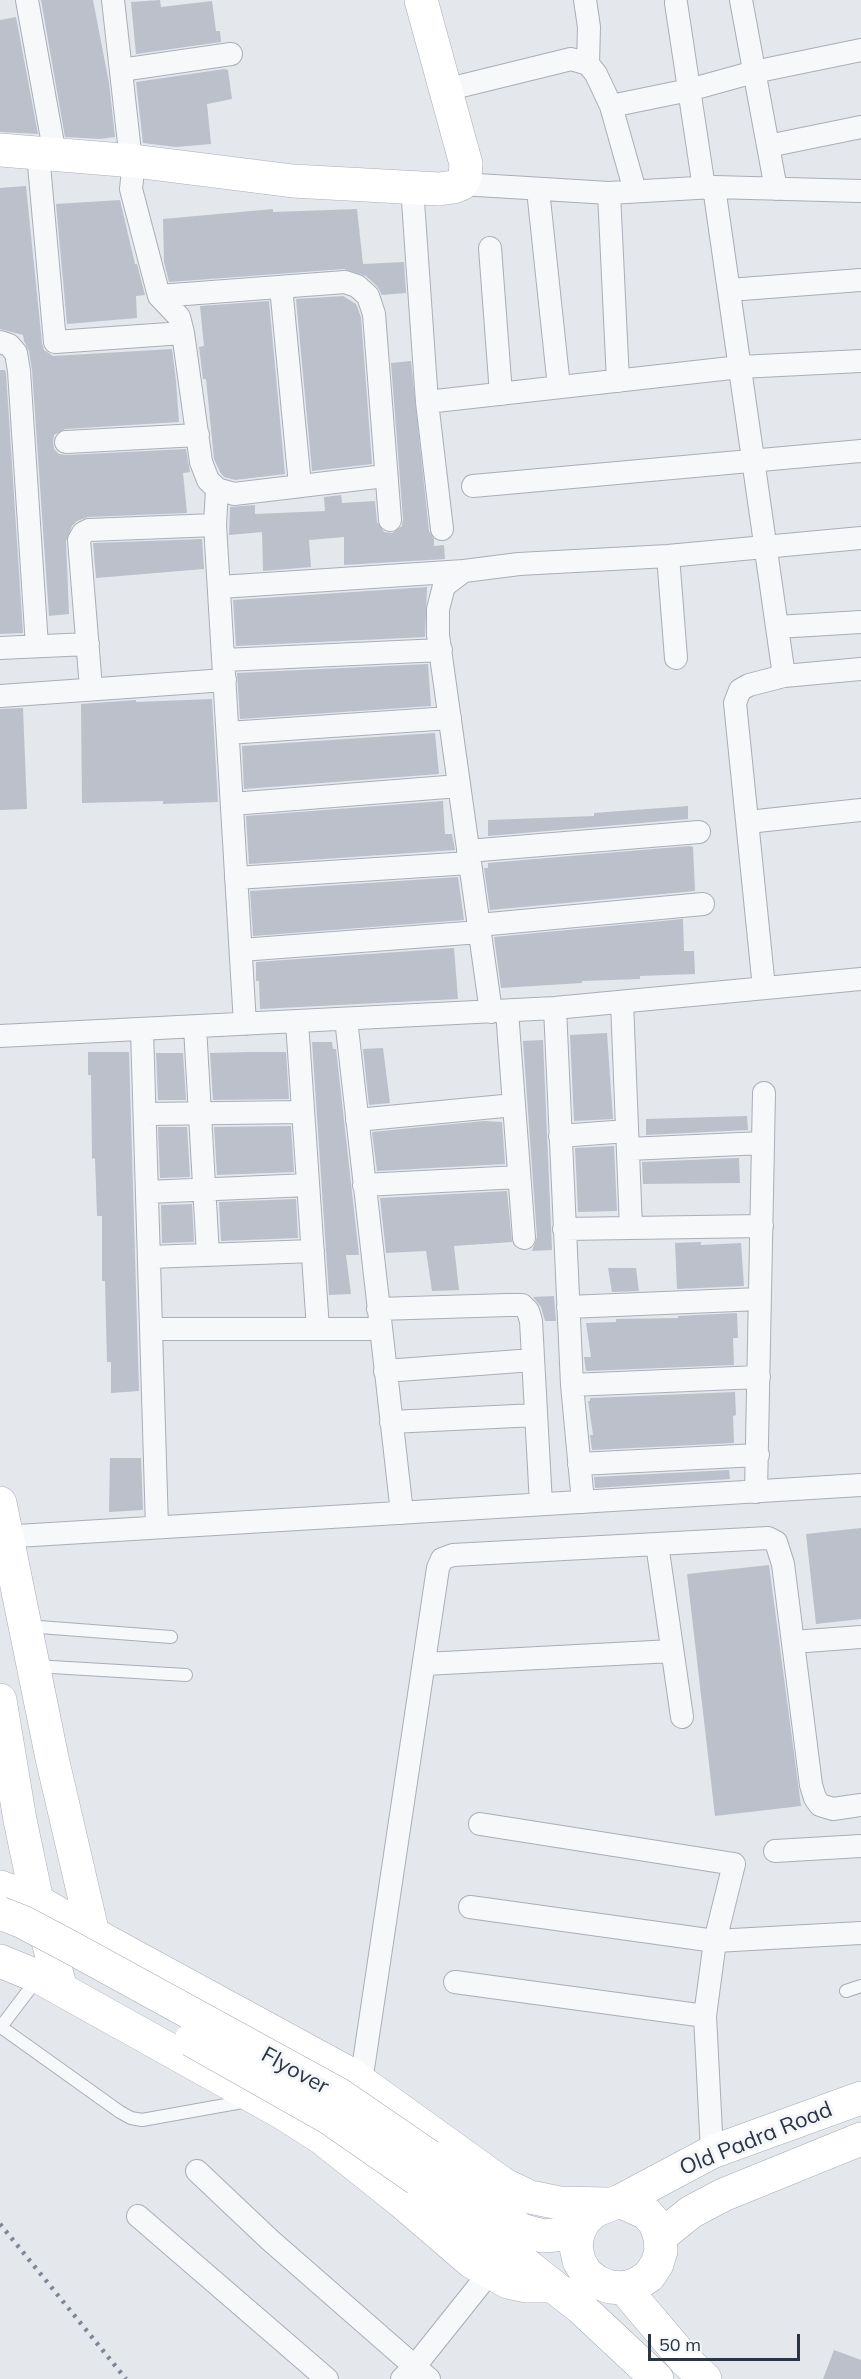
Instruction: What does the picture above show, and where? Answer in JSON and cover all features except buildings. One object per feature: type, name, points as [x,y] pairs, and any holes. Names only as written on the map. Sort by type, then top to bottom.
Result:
[{"type":"street","points":[[27,0],[47,154],[55,342],[183,333]]},
{"type":"street","points":[[113,0],[132,161],[131,189],[159,297],[178,317],[183,333],[201,462],[208,480],[218,489],[234,494],[385,476]]},
{"type":"street","points":[[421,0],[466,164],[465,177],[461,184]]},
{"type":"street","points":[[585,0],[589,27],[588,64]]},
{"type":"street","points":[[741,0],[776,189]]},
{"type":"street","points":[[676,3],[689,90],[729,290],[784,676]]},
{"type":"street","points":[[611,106],[689,90],[754,72],[861,50]]},
{"type":"street","points":[[121,70],[231,54]]},
{"type":"street","points":[[445,90],[571,59],[588,64],[596,74],[611,106],[635,191]]},
{"type":"street","points":[[768,146],[861,127]]},
{"type":"street","points":[[0,150],[132,161],[293,181],[439,189],[461,184],[609,193],[709,188],[861,191]]},
{"type":"street","points":[[412,187],[427,402],[442,529]]},
{"type":"street","points":[[538,190],[559,387]]},
{"type":"street","points":[[609,193],[618,381]]},
{"type":"street","points":[[490,248],[501,394]]},
{"type":"street","points":[[729,290],[861,280]]},
{"type":"street","points":[[159,297],[345,282],[357,286],[368,296],[374,314],[390,520]]},
{"type":"street","points":[[281,287],[300,485]]},
{"type":"street","points":[[0,342],[9,345],[16,353],[19,371],[36,646]]},
{"type":"street","points":[[427,402],[740,367],[861,361]]},
{"type":"street","points":[[66,442],[198,435]]},
{"type":"street","points":[[473,486],[861,451]]},
{"type":"street","points":[[218,489],[215,525],[245,1024]]},
{"type":"street","points":[[91,688],[79,540],[83,533],[89,530],[215,525]]},
{"type":"street","points":[[220,587],[464,571],[519,564],[668,556],[861,538]]},
{"type":"street","points":[[668,556],[676,658]]},
{"type":"street","points":[[464,571],[444,586],[438,609],[441,650],[479,929],[499,1011],[514,1105],[524,1238]]},
{"type":"street","points":[[777,627],[861,622]]},
{"type":"street","points":[[0,648],[88,644]]},
{"type":"street","points":[[0,696],[91,688],[224,670],[441,650]]},
{"type":"street","points":[[764,988],[735,703],[740,690],[784,676],[861,669]]},
{"type":"street","points":[[228,734],[450,718]]},
{"type":"street","points":[[232,804],[459,786]]},
{"type":"street","points":[[748,822],[861,810]]},
{"type":"street","points":[[236,878],[469,857],[699,832]]},
{"type":"street","points":[[241,950],[479,929],[703,904]]},
{"type":"street","points":[[0,1036],[555,1008],[861,979]]},
{"type":"street","points":[[622,1002],[631,1228]]},
{"type":"street","points":[[555,1008],[572,1385],[583,1502]]},
{"type":"street","points":[[346,1019],[402,1513]]},
{"type":"street","points":[[297,1022],[318,1329]]},
{"type":"street","points":[[195,1027],[208,1255]]},
{"type":"street","points":[[142,1030],[157,1527]]},
{"type":"street","points":[[756,1492],[764,1093]]},
{"type":"street","points":[[357,1120],[514,1105]]},
{"type":"street","points":[[145,1114],[303,1112]]},
{"type":"street","points":[[560,1136],[763,1143]]},
{"type":"street","points":[[364,1185],[519,1177]]},
{"type":"street","points":[[147,1192],[308,1185]]},
{"type":"street","points":[[564,1229],[762,1226]]},
{"type":"street","points":[[149,1257],[313,1251]]},
{"type":"street","points":[[568,1307],[760,1299]]},
{"type":"street","points":[[151,1329],[318,1329],[379,1319],[522,1305],[528,1311],[531,1321],[541,1504]]},
{"type":"street","points":[[385,1371],[533,1360]]},
{"type":"street","points":[[572,1385],[759,1377]]},
{"type":"street","points":[[391,1422],[536,1415]]},
{"type":"street","points":[[579,1464],[758,1455]]},
{"type":"street","points":[[4,1537],[861,1485]]},
{"type":"street","points":[[0,1503],[4,1537],[26,1626],[52,1758],[93,1934]]},
{"type":"street","points":[[360,2082],[438,1568],[442,1559],[453,1555],[768,1538],[776,1542],[783,1564],[811,1785],[815,1798],[820,1805],[833,1809],[861,1805]]},
{"type":"street","points":[[657,1544],[682,1716]]},
{"type":"street","points":[[793,1642],[861,1637]]},
{"type":"street","points":[[424,1664],[672,1652]]},
{"type":"street","points":[[0,1700],[50,1983]]},
{"type":"street","points":[[480,1824],[734,1864],[715,1941],[705,2016],[712,2152]]},
{"type":"street","points":[[775,1851],[861,1846]]},
{"type":"street","points":[[0,1887],[37,1901],[360,2082],[503,2184],[530,2197],[559,2203],[613,2202],[646,2212],[655,2223],[660,2237],[661,2251],[653,2270],[637,2284],[620,2288],[597,2282],[586,2273],[579,2261],[576,2247],[578,2233],[584,2221],[594,2211],[613,2202]]},
{"type":"street","points":[[470,1907],[715,1941],[861,1933]]},
{"type":"street","name":"Flyover","points":[[0,1913],[23,1922],[72,1948],[340,2096],[429,2156],[553,2286],[657,2379]]},
{"type":"street","name":"Flyover","points":[[0,1936],[70,1972],[329,2118],[417,2179],[493,2224],[543,2236],[578,2233]]},
{"type":"street","points":[[0,1961],[50,1983],[258,2099],[322,2138],[401,2200],[472,2262],[489,2272],[508,2282],[553,2286]]},
{"type":"street","points":[[455,1982],[705,2016]]},
{"type":"street","name":"Old Padra Road","points":[[613,2202],[712,2152],[861,2098]]},
{"type":"street","name":"Old Padra Road","points":[[660,2237],[691,2212],[723,2195],[861,2139]]},
{"type":"street","points":[[197,2171],[415,2375],[489,2272]]},
{"type":"street","points":[[138,2216],[327,2379]]},
{"type":"street","points":[[620,2288],[612,2310],[615,2330],[621,2346]]},
{"type":"street","points":[[620,2288],[705,2379]]},
{"type":"lane","points":[[26,1626],[171,1637]]},
{"type":"lane","points":[[34,1666],[186,1675]]},
{"type":"lane","points":[[50,1983],[0,2027],[130,2118],[142,2120],[258,2099]]},
{"type":"lane","points":[[846,1991],[861,1986]]},
{"type":"railway","points":[[0,2224],[126,2379]]}]
